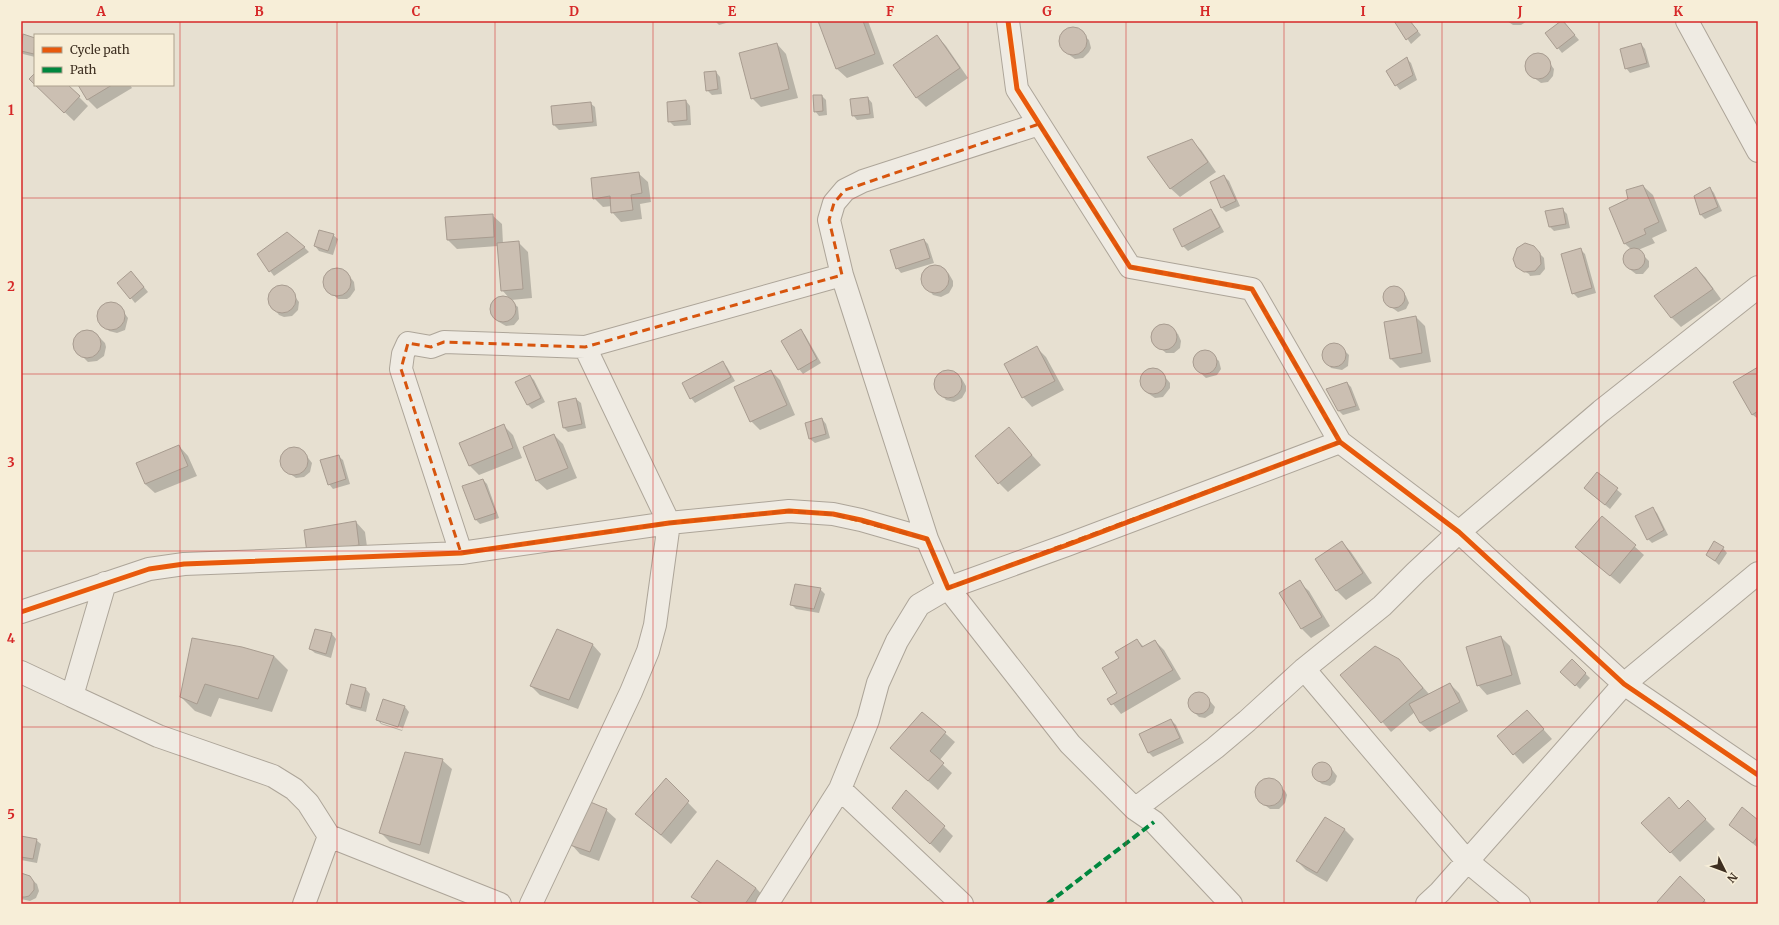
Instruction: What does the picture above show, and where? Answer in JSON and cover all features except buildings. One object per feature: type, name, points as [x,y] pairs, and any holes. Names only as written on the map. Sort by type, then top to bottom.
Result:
[{"type":"street","points":[[1008,21],[1017,89],[1130,267],[1252,289],[1340,442],[1459,532],[1624,684],[1758,775]]},
{"type":"street","points":[[1687,21],[1758,151]]},
{"type":"street","points":[[1039,124],[863,181],[845,190],[834,203],[829,220],[842,275],[927,540],[948,588],[1070,744],[1135,809],[1154,822],[1230,904]]},
{"type":"street","points":[[461,553],[401,369],[403,354],[408,343],[431,347],[444,342],[586,347],[842,275]]},
{"type":"street","points":[[1135,809],[1241,726],[1304,669],[1382,606],[1459,532],[1601,411],[1758,287]]},
{"type":"street","points":[[531,904],[631,692],[648,651],[655,625],[669,523],[586,347]]},
{"type":"street","points":[[767,904],[840,789],[868,720],[878,682],[897,641],[919,605],[948,588],[1067,545],[1340,442]]},
{"type":"street","points":[[21,612],[148,569],[184,564],[461,553],[669,523],[789,511],[826,513],[861,520],[927,540]]},
{"type":"street","points":[[1427,904],[1440,892],[1624,684],[1758,573]]},
{"type":"street","points":[[72,696],[105,583]]},
{"type":"street","points":[[1304,669],[1467,861],[1519,904]]},
{"type":"street","points":[[21,672],[158,736],[273,776],[294,789],[308,803],[329,836],[500,904]]},
{"type":"street","points":[[840,789],[962,904]]},
{"type":"street","points":[[304,904],[329,836]]},
{"type":"highlighted area","points":[[1039,124],[1130,267],[1252,289],[1340,442],[948,588],[927,539],[833,514],[789,511],[669,523],[461,553],[401,369],[408,343],[431,347],[444,342],[585,347],[842,275],[829,220],[834,203],[845,190]]},
{"type":"marked path","points":[[1047,904],[1154,822]]},
{"type":"cycle path","points":[[1008,21],[1017,89],[1130,267],[1252,289],[1340,442],[1459,532],[1624,684],[1758,775]]},
{"type":"cycle path","points":[[21,612],[149,569],[184,564],[461,553],[669,523],[789,511],[833,514],[861,520],[927,539],[948,588],[1067,545],[1340,442]]}]
